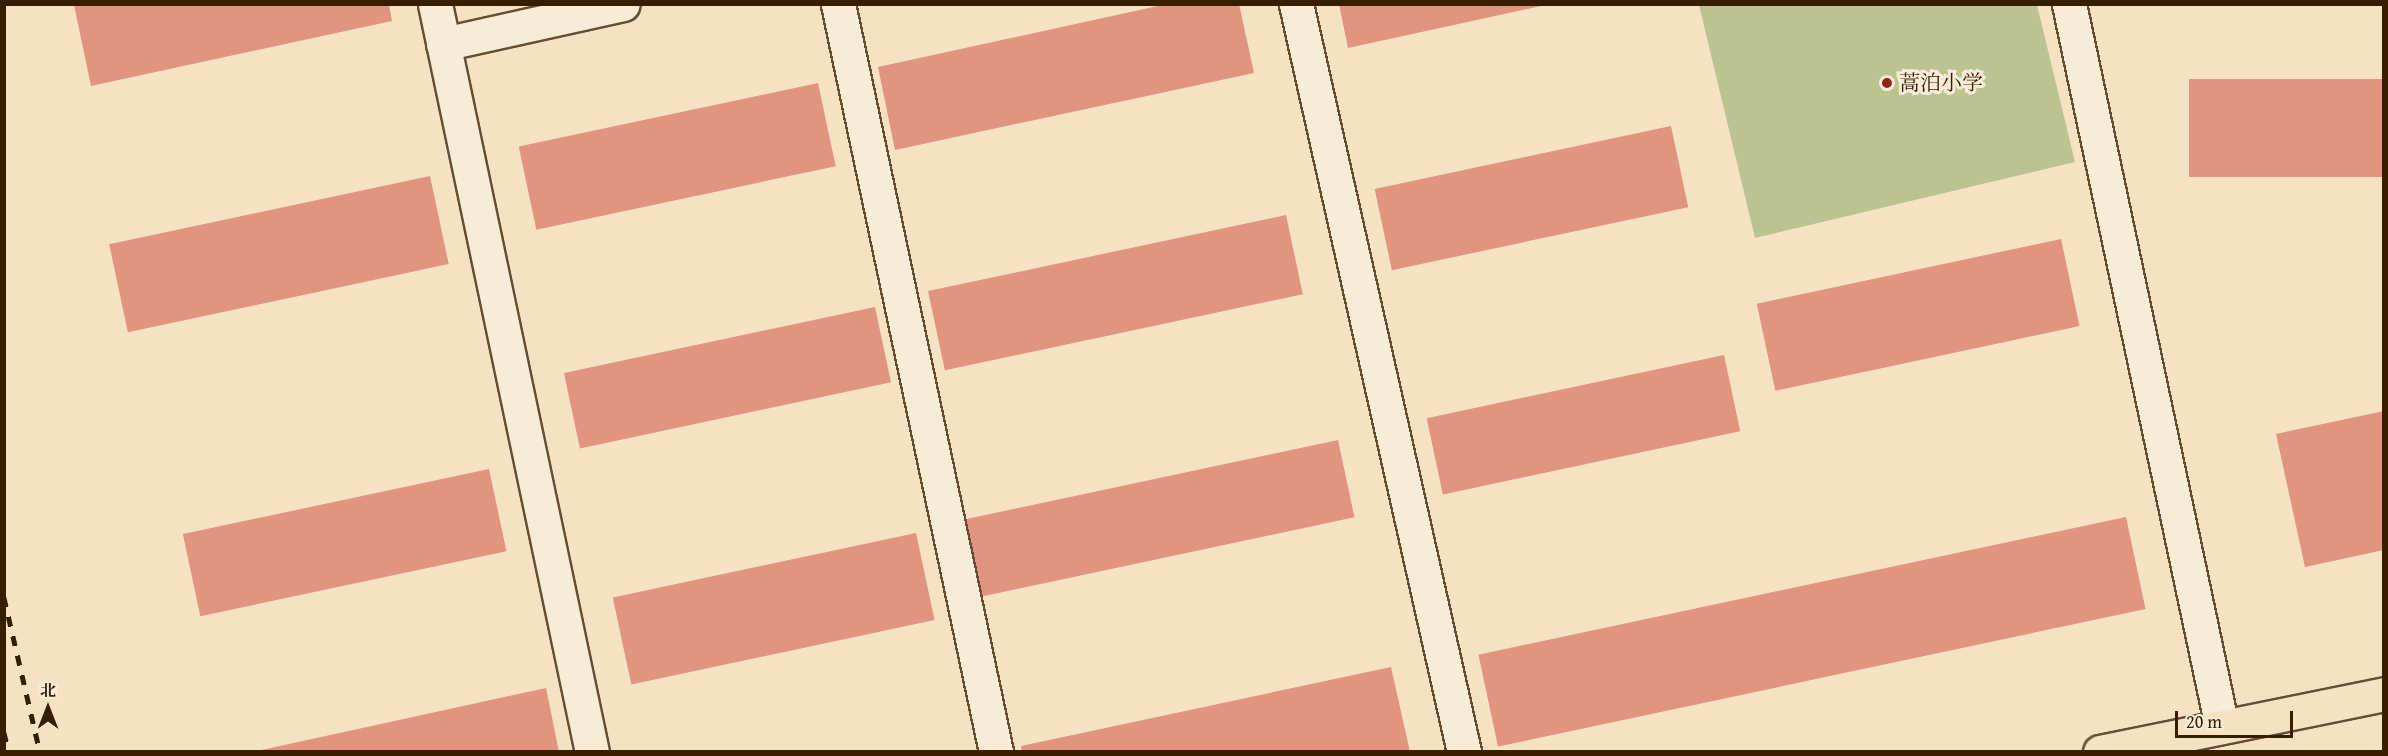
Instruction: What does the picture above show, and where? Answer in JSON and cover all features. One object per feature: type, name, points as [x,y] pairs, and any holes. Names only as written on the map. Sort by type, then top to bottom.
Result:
[{"type":"main road","points":[[2100,752],[2384,694]]},
{"type":"street","points":[[435,4],[592,752]]},
{"type":"street","points":[[443,44],[623,4]]},
{"type":"street","points":[[838,4],[996,752]]},
{"type":"street","points":[[1296,4],[1464,752]]},
{"type":"street","points":[[2069,4],[2222,727]]},
{"type":"green space","name":"蒿泊小学","points":[[1699,5],[2037,5],[2075,162],[1755,238]]},
{"type":"building","points":[[1167,4],[1239,4],[1254,73],[895,150],[878,67]]},
{"type":"building","points":[[1339,4],[1546,4],[1546,5],[1348,48]]},
{"type":"building","points":[[74,5],[389,5],[392,21],[91,86]]},
{"type":"building","points":[[2189,79],[2384,79],[2384,177],[2189,177]]},
{"type":"building","points":[[818,83],[836,166],[536,230],[519,147]]},
{"type":"building","points":[[1671,126],[1688,207],[1392,270],[1375,189]]},
{"type":"building","points":[[430,176],[449,264],[128,332],[109,244]]},
{"type":"building","points":[[1286,215],[1303,294],[945,370],[928,291]]},
{"type":"building","points":[[2061,239],[2080,326],[1775,391],[1757,304]]},
{"type":"building","points":[[875,307],[891,382],[580,448],[564,373]]},
{"type":"building","points":[[1724,355],[1740,431],[1443,495],[1427,418]]},
{"type":"building","points":[[2384,411],[2384,550],[2305,567],[2276,434]]},
{"type":"building","points":[[1338,440],[1354,517],[982,596],[965,519]]},
{"type":"building","points":[[489,469],[506,551],[200,616],[183,534]]},
{"type":"building","points":[[2126,517],[2146,609],[1498,747],[1478,655]]},
{"type":"building","points":[[916,533],[935,620],[631,685],[613,597]]},
{"type":"building","points":[[1391,667],[1410,752],[1022,752],[1021,746]]},
{"type":"building","points":[[546,688],[559,752],[257,752],[257,751]]},
{"type":"railway","points":[[4,597],[40,752]]},
{"type":"railway","points":[[4,732],[9,752]]},
{"type":"place","name":"蒿泊小学","points":[[1887,83]]}]
